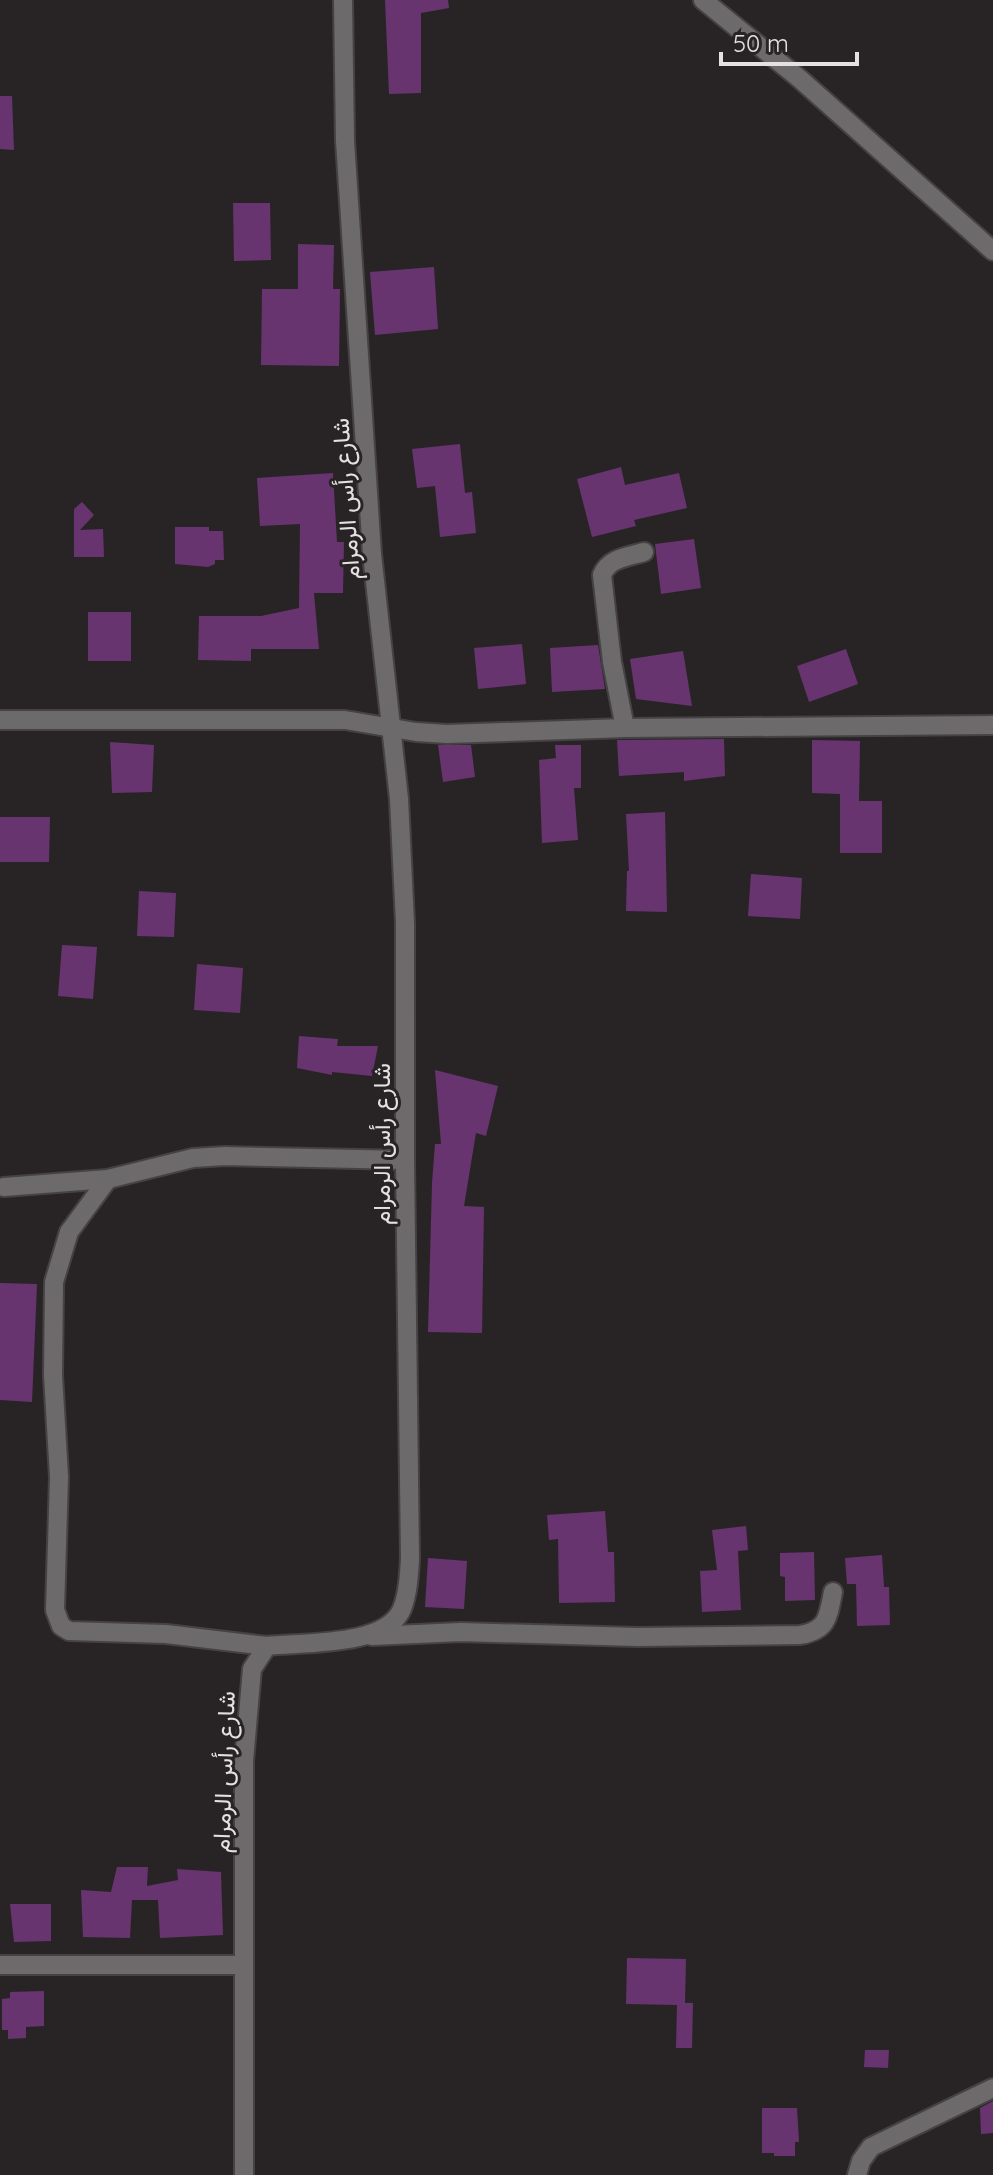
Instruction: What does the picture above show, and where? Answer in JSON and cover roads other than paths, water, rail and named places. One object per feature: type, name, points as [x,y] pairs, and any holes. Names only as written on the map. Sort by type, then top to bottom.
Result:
[{"type":"street","name":"شارع رأس الرمرام","points":[[343,0],[345,141],[372,554],[399,799],[405,923],[410,1559],[408,1587],[401,1612],[387,1627],[369,1636]]},
{"type":"street","points":[[703,0],[800,79],[993,251]]},
{"type":"street","points":[[625,728],[612,662],[602,575],[612,562],[644,552]]},
{"type":"street","points":[[0,720],[345,720],[447,734],[625,728],[993,725]]},
{"type":"street","points":[[4,1187],[108,1179],[193,1158],[405,1160]]},
{"type":"street","points":[[108,1179],[69,1232],[54,1282],[53,1375],[59,1477],[55,1610],[61,1626],[69,1631],[166,1634],[267,1646],[369,1636],[461,1632],[637,1637],[800,1635],[816,1632],[823,1625],[833,1592]]},
{"type":"street","name":"شارع رأس الرمرام","points":[[244,2175],[244,1761],[252,1669],[267,1646]]},
{"type":"street","points":[[0,1965],[243,1965]]},
{"type":"street","points":[[857,2175],[861,2161],[871,2147],[993,2088]]}]
